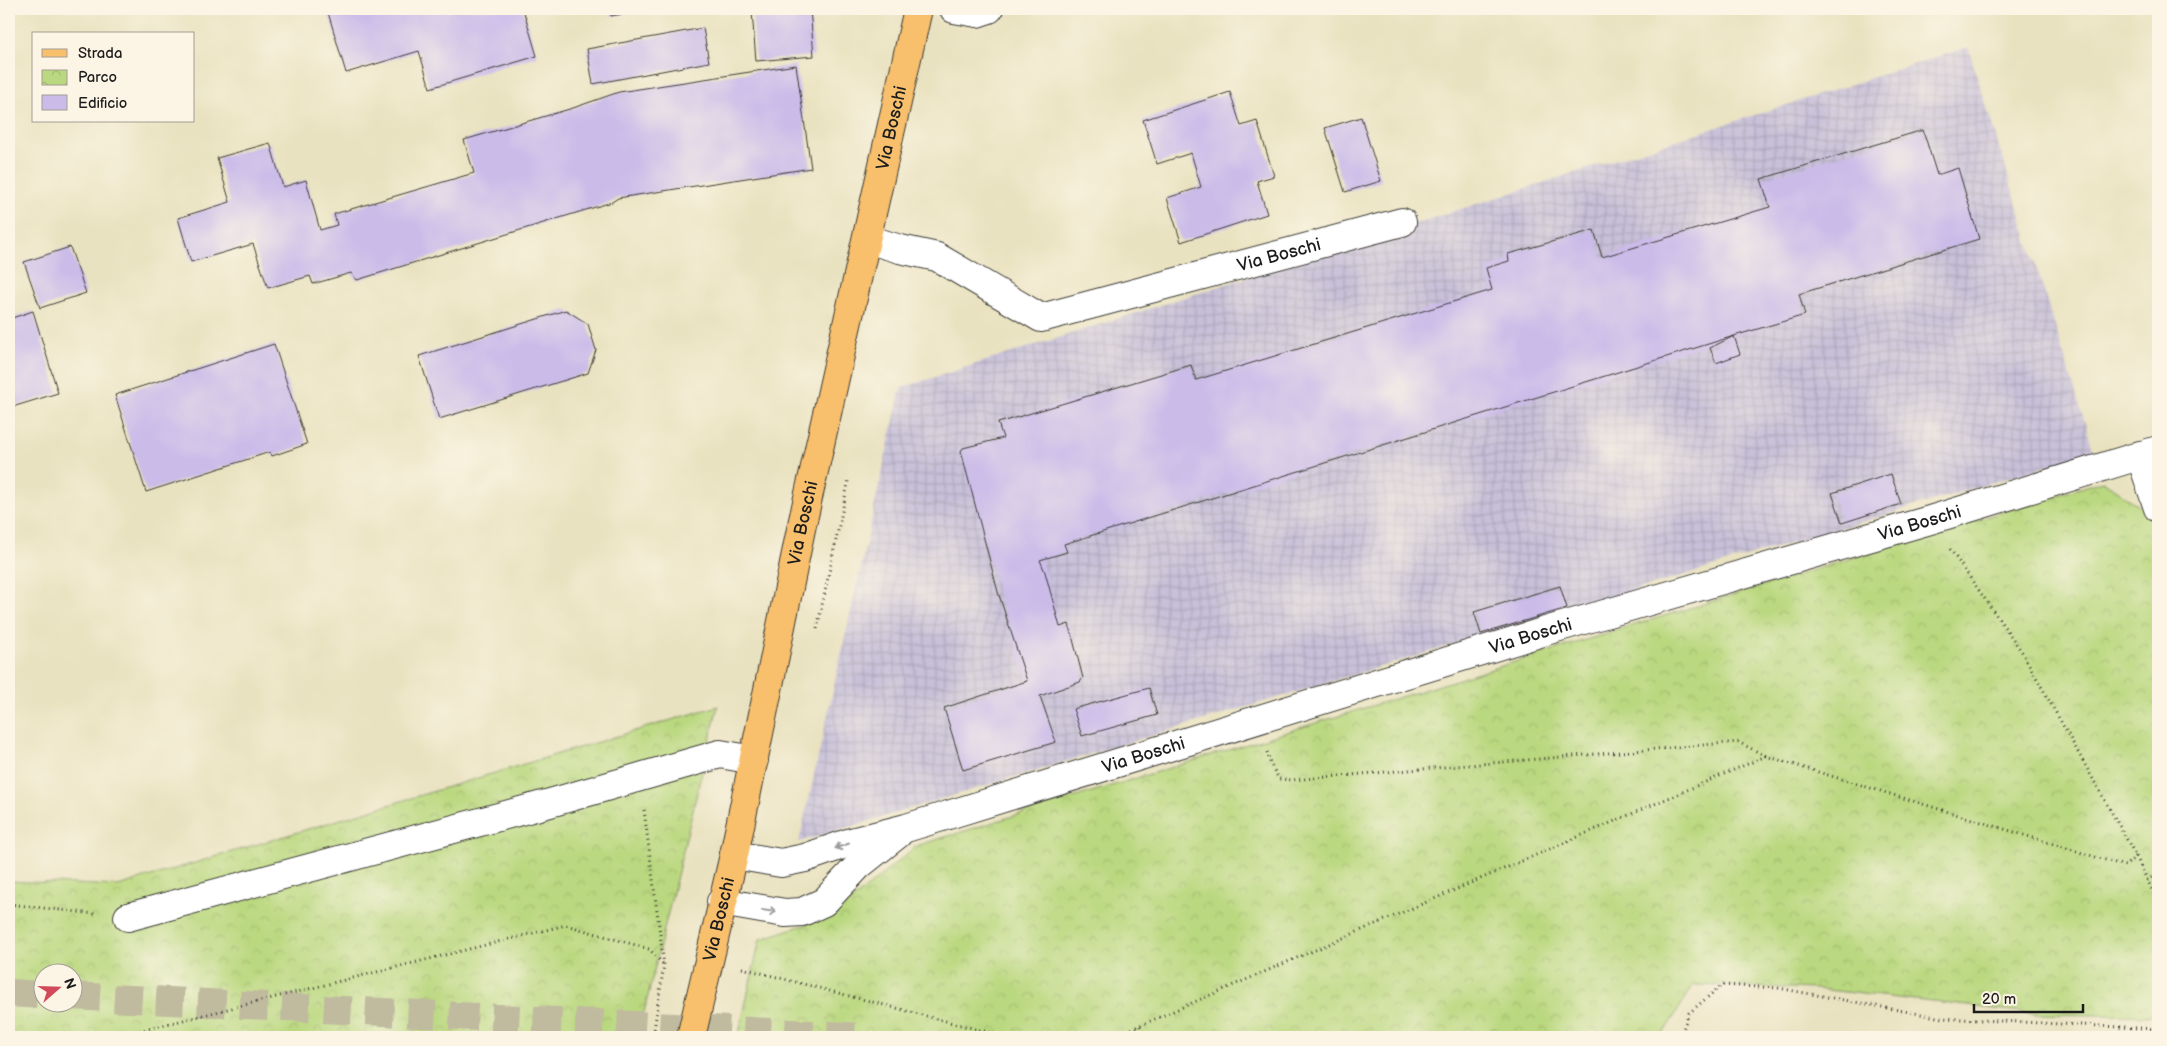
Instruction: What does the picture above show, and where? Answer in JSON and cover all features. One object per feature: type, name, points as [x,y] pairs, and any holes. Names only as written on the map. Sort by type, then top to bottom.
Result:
[{"type":"main road","name":"Via Boschi","points":[[691,1037],[721,902],[734,855],[801,529],[918,9]]},
{"type":"street","points":[[954,9],[977,13],[989,9]]},
{"type":"street","name":"Via Boschi","points":[[867,239],[937,257],[1041,318],[1402,222]]},
{"type":"street","name":"Via Boschi","points":[[734,855],[781,863],[805,858],[851,842],[906,828],[1540,633],[1930,520],[2149,453]]},
{"type":"street","points":[[2149,453],[2158,508]]},
{"type":"street","points":[[128,917],[640,778],[720,754],[754,760]]},
{"type":"street","points":[[721,902],[785,913],[802,912],[824,902],[859,865],[906,828]]},
{"type":"path","points":[[816,634],[850,473]]},
{"type":"path","points":[[1930,520],[2022,652],[2136,856],[2158,903]]},
{"type":"path","points":[[1254,721],[1278,779],[1292,780],[1738,742],[1766,756],[2126,866],[2136,856]]},
{"type":"path","points":[[1113,1037],[1766,756]]},
{"type":"path","points":[[640,778],[664,965],[653,1037]]},
{"type":"path","points":[[2147,880],[2158,874]]},
{"type":"path","points":[[9,904],[128,917]]},
{"type":"path","points":[[115,1037],[566,925],[649,949],[664,965]]},
{"type":"path","points":[[741,967],[1007,1037]]},
{"type":"path","points":[[1680,1037],[1689,1013],[1722,985],[1778,988],[1942,1018],[2158,1030]]},
{"type":"path","points":[[1140,1026],[1145,1037]]},
{"type":"shaded area","points":[[1968,47],[2094,452],[799,842],[901,388]]},
{"type":"green space","points":[[2103,481],[2148,512],[2158,539],[2158,1016],[2039,1014],[1818,989],[1694,985],[1661,1037],[738,1037],[760,939],[835,915],[916,846]]},
{"type":"green space","points":[[718,706],[638,1037],[9,1037],[9,881],[118,886]]},
{"type":"building","points":[[327,9],[523,9],[537,56],[430,88],[419,51],[346,73]]},
{"type":"building","points":[[610,9],[646,9],[646,10],[611,16]]},
{"type":"building","points":[[810,9],[814,56],[756,61],[752,12]]},
{"type":"building","points":[[703,28],[709,62],[593,84],[587,49]]},
{"type":"building","points":[[796,65],[811,168],[618,198],[612,202],[357,280],[351,273],[313,284],[310,276],[268,288],[253,244],[191,262],[178,218],[230,202],[217,158],[270,143],[283,187],[306,180],[320,230],[337,225],[334,214],[474,173],[464,140],[573,108],[619,92]]},
{"type":"building","points":[[1230,92],[1241,126],[1257,121],[1274,176],[1257,181],[1267,214],[1181,242],[1167,198],[1201,187],[1191,153],[1157,164],[1143,120]]},
{"type":"building","points":[[1361,117],[1381,181],[1345,192],[1325,128]]},
{"type":"building","points":[[1923,130],[1937,175],[1958,168],[1979,239],[1799,294],[1805,315],[1064,544],[1067,552],[1040,560],[1060,627],[1069,624],[1083,678],[1080,682],[1040,696],[1056,742],[963,770],[944,708],[1027,681],[998,592],[961,451],[963,448],[1003,438],[998,423],[1191,365],[1196,380],[1492,290],[1486,268],[1509,261],[1508,254],[1594,230],[1602,257],[1770,207],[1761,179]]},
{"type":"building","points":[[70,247],[86,293],[40,308],[24,262]]},
{"type":"building","points":[[566,310],[588,324],[596,350],[588,373],[439,419],[419,356]]},
{"type":"building","points":[[33,311],[58,393],[9,408],[9,319]]},
{"type":"building","points":[[1734,336],[1740,354],[1716,363],[1710,348]]},
{"type":"building","points":[[274,344],[307,444],[272,456],[270,452],[146,492],[115,395]]},
{"type":"building","points":[[1891,474],[1901,504],[1842,523],[1832,493]]},
{"type":"building","points":[[1560,586],[1567,608],[1481,634],[1474,612]]},
{"type":"building","points":[[1149,688],[1157,715],[1082,736],[1073,709]]},
{"type":"tunnel","points":[[9,993],[32,994]]},
{"type":"tunnel","points":[[82,997],[867,1037]]}]
